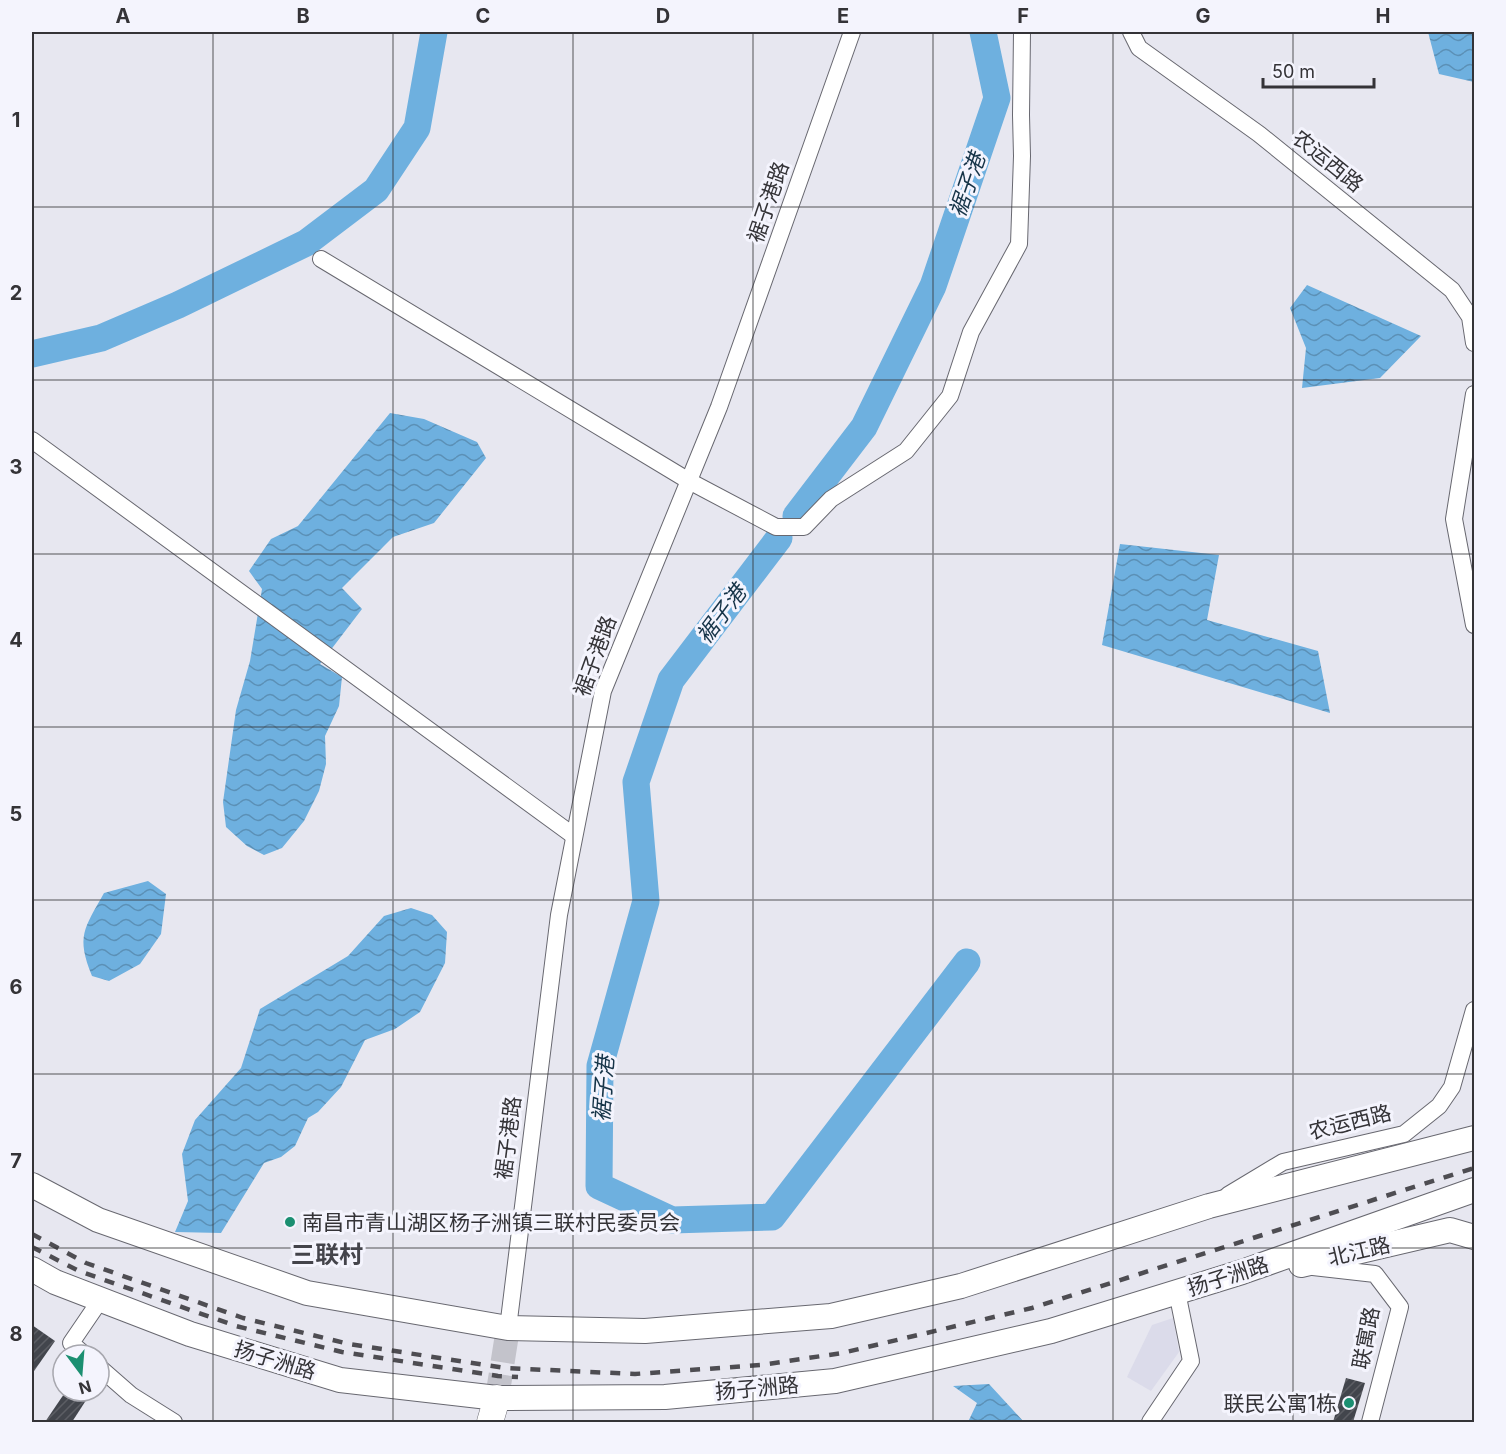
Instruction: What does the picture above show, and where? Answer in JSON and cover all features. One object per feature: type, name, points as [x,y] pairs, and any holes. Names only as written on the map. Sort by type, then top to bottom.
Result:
[{"type":"main road","points":[[32,1185],[98,1220],[307,1293],[508,1328],[645,1331],[831,1316],[961,1286],[1209,1206],[1474,1138]]},
{"type":"main road","name":"扬子洲路","points":[[32,1269],[56,1282],[190,1334],[340,1380],[497,1398],[665,1396],[835,1381],[1051,1331],[1242,1272],[1474,1190]]},
{"type":"main road","name":"北江路","points":[[1242,1272],[1298,1266],[1450,1230],[1474,1237]]},
{"type":"main road","points":[[490,1422],[497,1398]]},
{"type":"street","name":"裾子港路","points":[[508,1328],[559,915],[603,692],[719,407],[852,32]]},
{"type":"street","points":[[321,259],[689,481],[776,527],[804,527],[831,499],[906,451],[950,396],[971,332],[1018,244],[1022,156],[1022,32]]},
{"type":"street","name":"农运西路","points":[[1131,32],[1139,48],[1259,134],[1452,290],[1470,317],[1474,343]]},
{"type":"street","points":[[1474,394],[1454,519],[1474,617]]},
{"type":"street","points":[[32,440],[574,836]]},
{"type":"street","points":[[1474,589],[1474,617]]},
{"type":"street","name":"农运西路","points":[[1209,1206],[1283,1162],[1404,1134],[1439,1106],[1452,1087],[1474,1010]]},
{"type":"street","name":"联寓路","points":[[1298,1266],[1375,1274],[1400,1307],[1370,1422]]},
{"type":"street","points":[[1150,1422],[1191,1361],[1177,1292]]},
{"type":"street","points":[[71,1343],[100,1299]]},
{"type":"street","points":[[111,1378],[131,1395],[174,1422]]},
{"type":"shaded area","points":[[1173,1318],[1179,1352],[1151,1391],[1127,1377],[1152,1325]]},
{"type":"water","points":[[1428,32],[1474,32],[1474,82],[1439,74]]},
{"type":"water","points":[[1307,285],[1421,336],[1380,378],[1302,388],[1306,348],[1290,308]]},
{"type":"water","points":[[390,413],[424,419],[477,442],[486,458],[434,523],[393,537],[342,588],[362,609],[320,664],[342,677],[339,706],[325,736],[326,764],[319,791],[304,821],[282,848],[264,855],[247,846],[226,827],[223,802],[236,710],[250,661],[262,589],[249,571],[271,539],[298,526]]},
{"type":"water","points":[[1120,544],[1219,555],[1207,620],[1318,651],[1330,713],[1102,645]]},
{"type":"water","points":[[148,881],[166,894],[161,934],[140,964],[109,981],[92,976],[84,951],[84,933],[104,893]]},
{"type":"water","points":[[411,908],[432,915],[447,932],[445,963],[420,1012],[395,1029],[365,1040],[341,1087],[318,1112],[308,1118],[295,1146],[281,1157],[264,1163],[221,1233],[175,1232],[188,1201],[182,1154],[195,1120],[241,1068],[260,1009],[348,956],[384,916]]},
{"type":"water","points":[[989,1384],[1024,1422],[968,1422],[977,1403],[953,1386]]},
{"type":"building","points":[[32,1325],[55,1341],[51,1343],[51,1347],[32,1374]]},
{"type":"building","name":"联民公寓1栋","points":[[1346,1378],[1365,1383],[1353,1422],[1333,1422]]},
{"type":"building","points":[[58,1403],[84,1403],[72,1422],[45,1422]]},
{"type":"waterway","points":[[32,354],[101,338],[178,305],[306,243],[376,190],[417,128],[434,32]]},
{"type":"waterway","name":"裾子港","points":[[796,516],[864,427],[933,286],[997,98],[983,32]]},
{"type":"waterway","name":"裾子港","points":[[779,538],[671,680],[636,782],[646,901],[600,1066],[599,1186],[672,1220],[772,1217],[967,962]]},
{"type":"tunnel","points":[[497,1398],[508,1328]]},
{"type":"railway","points":[[32,1234],[86,1263],[243,1318],[349,1344],[505,1368],[635,1374],[761,1365],[842,1353],[1032,1308],[1474,1168]]},
{"type":"railway","points":[[32,1247],[79,1271],[236,1326],[342,1352],[498,1376],[518,1377]]},
{"type":"place","name":"南昌市青山湖区杨子洲镇三联村民委员会","points":[[290,1222]]},
{"type":"place","name":"联民公寓1栋","points":[[1349,1403]]},
{"type":"district","name":"三联村","points":[[327,1254]]}]
